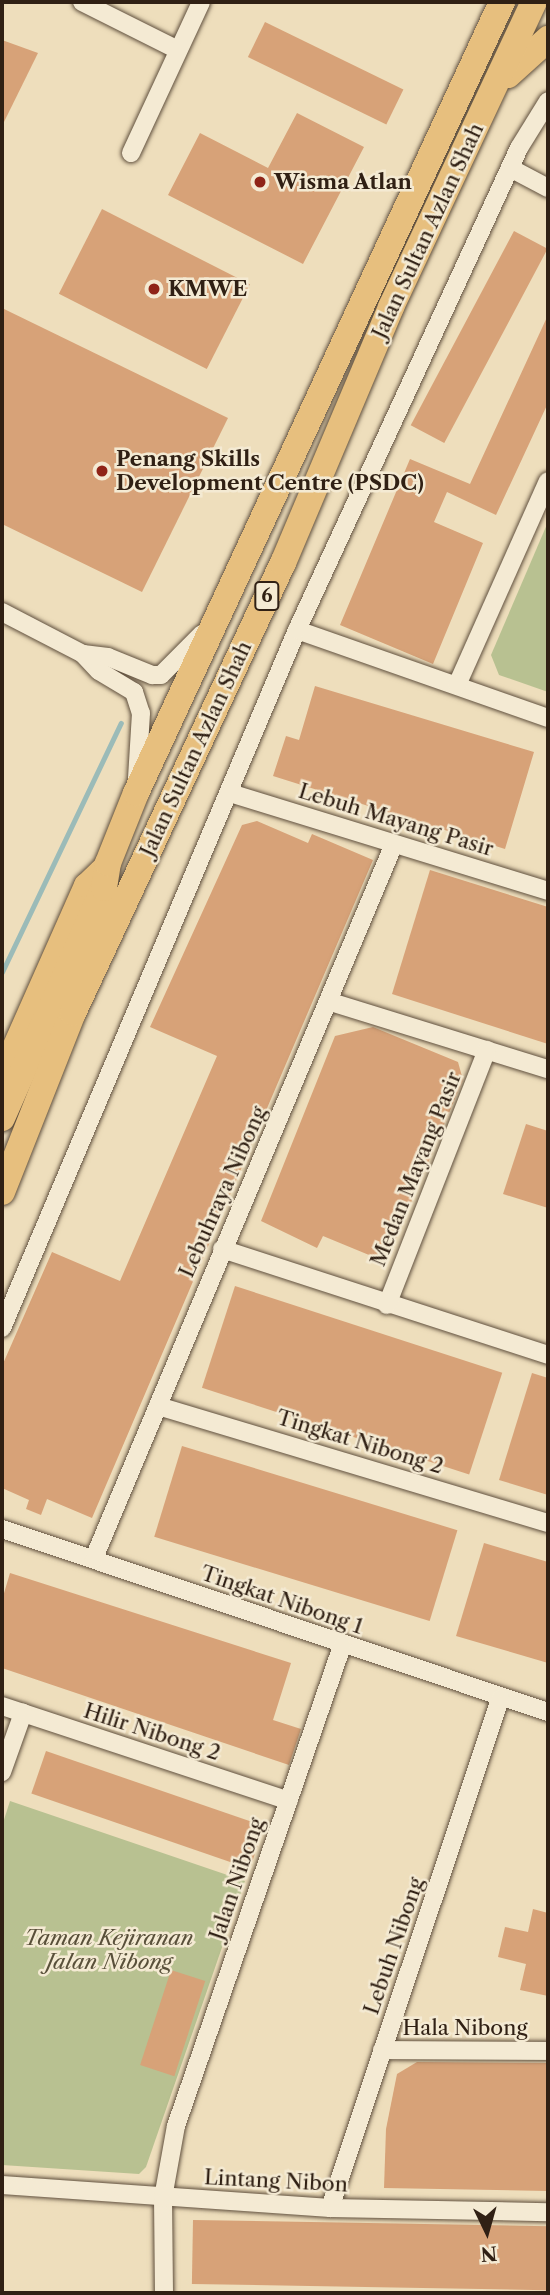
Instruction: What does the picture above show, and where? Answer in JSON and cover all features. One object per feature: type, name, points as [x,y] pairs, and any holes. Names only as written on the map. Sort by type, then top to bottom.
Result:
[{"type":"highway","name":"Jalan Sultan Azlan Shah","points":[[2,1118],[104,888],[108,863],[136,793],[502,2]]},
{"type":"highway","name":"Jalan Sultan Azlan Shah","points":[[2,1192],[79,1001],[283,563],[391,307],[534,2]]},
{"type":"highway","points":[[494,90],[522,59],[548,39]]},
{"type":"main road","name":"Jalan Sultan Azlan Shah","points":[[2,1072],[85,885],[108,863]]},
{"type":"street","points":[[82,2],[178,50]]},
{"type":"street","points":[[131,153],[201,2]]},
{"type":"street","points":[[2,1328],[297,630],[510,168],[548,101]]},
{"type":"street","points":[[510,168],[548,188]]},
{"type":"street","points":[[457,685],[548,481]]},
{"type":"street","points":[[2,612],[83,654],[99,671],[134,691],[139,701],[136,793]]},
{"type":"street","points":[[83,654],[108,657],[152,676],[161,675],[219,614]]},
{"type":"street","points":[[297,630],[548,718]]},
{"type":"street","name":"Lebuh Mayang Pasir","points":[[230,793],[548,891]]},
{"type":"street","name":"Lebuhraya Nibong","points":[[94,1558],[222,1249],[331,1002],[394,844]]},
{"type":"street","name":"Medan Mayang Pasir","points":[[331,1002],[548,1069]]},
{"type":"street","name":"Medan Mayang Pasir","points":[[387,1305],[487,1050]]},
{"type":"street","points":[[222,1249],[387,1305],[548,1355]]},
{"type":"street","name":"Tingkat Nibong 2","points":[[158,1406],[548,1523]]},
{"type":"street","name":"Tingkat Nibong 1","points":[[2,1529],[94,1558],[500,1699],[548,1712]]},
{"type":"street","name":"Jalan Nibong","points":[[164,2293],[163,2197],[176,2126],[342,1646]]},
{"type":"street","name":"Lebuh Nibong","points":[[330,2208],[500,1699]]},
{"type":"street","name":"Hilir Nibong 2","points":[[2,1706],[289,1801]]},
{"type":"street","points":[[2,1772],[23,1713]]},
{"type":"street","name":"Hala Nibong","points":[[382,2050],[548,2051]]},
{"type":"street","name":"Lintang Nibon","points":[[2,2185],[330,2208],[548,2212]]},
{"type":"green space","points":[[548,522],[548,692],[499,675],[491,655]]},
{"type":"green space","name":"Taman Kejiranan Jalan Nibong","points":[[10,1801],[245,1881],[146,2167],[139,2174],[2,2165],[2,1826]]},
{"type":"building","points":[[265,22],[403,90],[386,125],[248,57]]},
{"type":"building","points":[[2,40],[38,53],[2,126]]},
{"type":"building","name":"Wisma Atlan","points":[[297,113],[364,147],[303,264],[168,195],[200,133],[268,168]]},
{"type":"building","name":"KMWE","points":[[102,209],[250,284],[207,369],[59,294]]},
{"type":"building","points":[[514,231],[548,249],[444,443],[411,425]]},
{"type":"building","name":"Penang Skills Development Centre (PSDC)","points":[[2,308],[228,418],[142,592],[2,524]]},
{"type":"building","points":[[548,315],[548,403],[496,515],[447,492],[434,522],[483,543],[433,664],[340,625],[410,459],[470,484]]},
{"type":"building","points":[[315,686],[534,752],[505,849],[273,776],[286,736],[299,740]]},
{"type":"building","points":[[257,821],[308,843],[312,834],[373,860],[92,1518],[47,1499],[41,1515],[26,1509],[29,1500],[2,1488],[2,1366],[52,1252],[120,1281],[217,1056],[150,1027],[242,825]]},
{"type":"building","points":[[430,870],[548,907],[548,1044],[392,994]]},
{"type":"building","points":[[373,1027],[458,1062],[463,1080],[386,1262],[323,1236],[317,1248],[261,1221],[335,1036]]},
{"type":"building","points":[[526,1124],[548,1131],[548,1208],[503,1194]]},
{"type":"building","points":[[235,1286],[502,1373],[469,1475],[202,1388]]},
{"type":"building","points":[[532,1373],[548,1378],[548,1495],[499,1480]]},
{"type":"building","points":[[182,1446],[457,1530],[430,1621],[154,1537]]},
{"type":"building","points":[[484,1543],[548,1562],[548,1663],[456,1636]]},
{"type":"building","points":[[10,1573],[291,1663],[273,1720],[301,1729],[289,1765],[2,1668],[2,1600]]},
{"type":"building","points":[[46,1751],[264,1826],[250,1869],[31,1794]]},
{"type":"building","points":[[533,1909],[548,1913],[548,1996],[520,1990],[526,1964],[498,1957],[505,1927],[528,1932]]},
{"type":"building","points":[[171,1970],[205,1981],[174,2076],[140,2065]]},
{"type":"building","points":[[417,2062],[548,2063],[548,2191],[384,2188],[386,2129],[397,2074]]},
{"type":"building","points":[[193,2220],[548,2226],[547,2290],[192,2284]]},
{"type":"waterway","points":[[2,972],[121,723]]},
{"type":"place","name":"Wisma Atlan","points":[[260,182]]},
{"type":"place","name":"KMWE","points":[[154,289]]},
{"type":"place","name":"Penang Skills Development Centre (PSDC)","points":[[102,471]]}]
